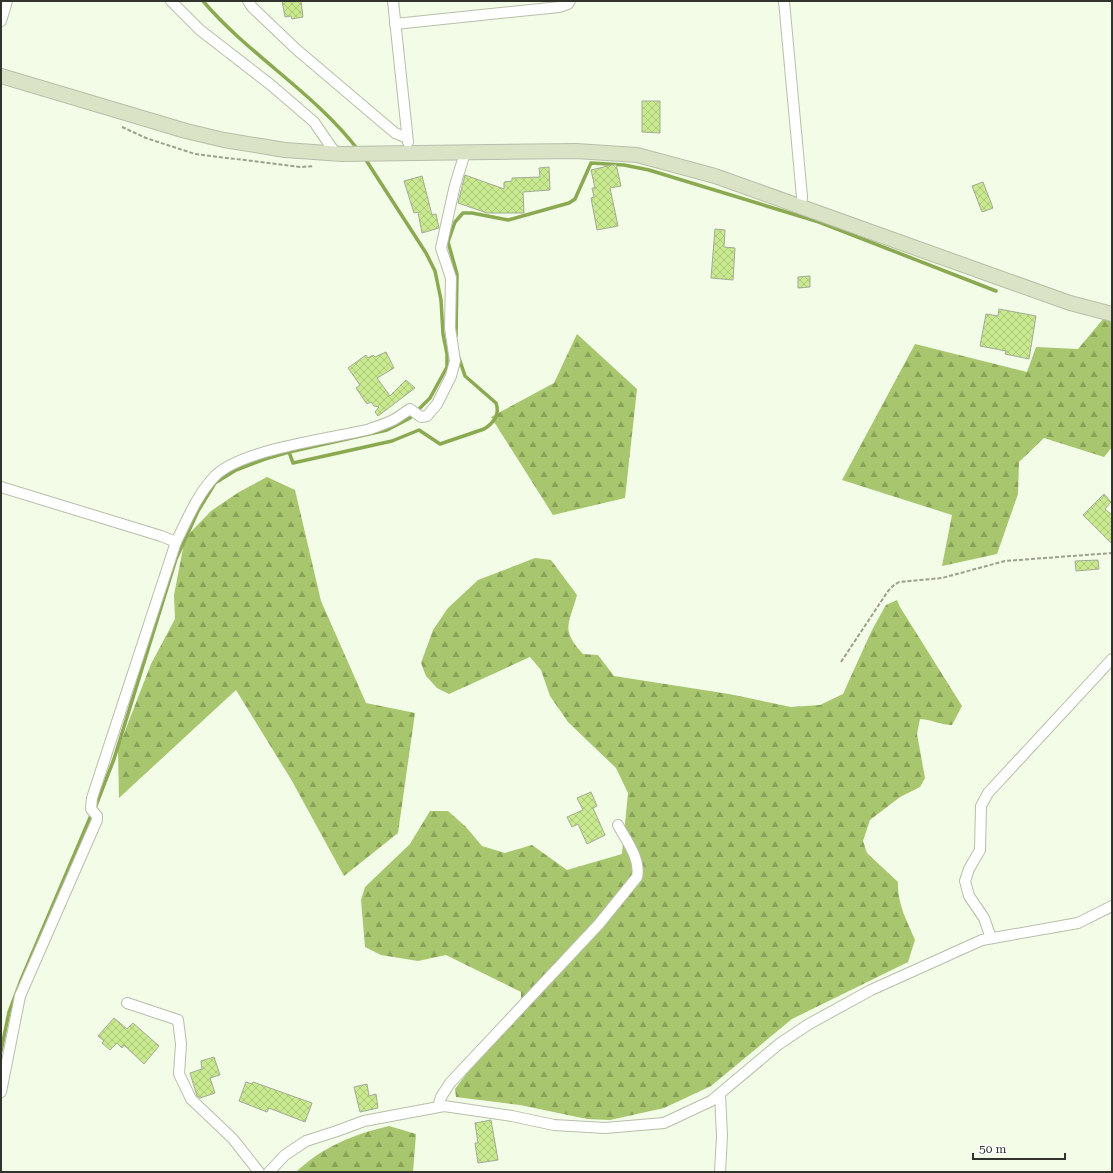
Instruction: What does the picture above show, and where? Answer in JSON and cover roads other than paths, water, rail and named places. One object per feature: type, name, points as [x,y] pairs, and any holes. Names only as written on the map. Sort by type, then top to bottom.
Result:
[{"type":"street","points":[[1,21],[7,1]]},
{"type":"street","points":[[170,1],[200,30],[271,85],[314,122],[336,154]]},
{"type":"street","points":[[248,1],[262,17],[317,68],[395,133],[407,138]]},
{"type":"street","points":[[393,1],[409,153]]},
{"type":"street","points":[[395,24],[559,8],[568,4],[570,1]]},
{"type":"street","points":[[784,1],[802,197],[801,206]]},
{"type":"street","points":[[1,76],[186,131],[254,145],[336,154],[576,151],[637,155],[715,176],[1049,296],[1112,314]]},
{"type":"street","points":[[1,1092],[20,996],[97,820],[97,816],[91,809],[92,798],[176,542],[193,507],[207,485],[215,476],[242,459],[261,453],[371,428],[394,420],[410,409],[421,417],[430,414],[446,386],[455,361],[450,328],[451,278],[441,248],[455,185],[465,152]]},
{"type":"street","points":[[1,487],[161,536],[176,542]]},
{"type":"street","points":[[991,938],[984,918],[970,896],[965,881],[980,850],[982,802],[988,793],[1112,659]]},
{"type":"street","points":[[438,1107],[441,1097],[450,1083],[598,924],[634,881],[638,872],[638,867],[618,825]]},
{"type":"street","points":[[269,1172],[285,1155],[306,1141],[364,1121],[438,1107],[451,1106],[554,1125],[605,1128],[664,1123],[711,1101],[779,1044],[809,1024],[871,990],[970,945],[991,938],[1078,923],[1112,906]]},
{"type":"street","points":[[127,1003],[178,1020],[181,1044],[179,1074],[191,1099],[234,1139],[259,1172]]},
{"type":"street","points":[[720,1094],[722,1136],[720,1172]]},
{"type":"waterway","points":[[203,1],[221,21],[323,111],[342,130],[359,151]]},
{"type":"waterway","points":[[95,808],[114,759],[176,559],[198,511],[215,483],[236,470],[265,459],[289,452],[387,430],[410,418],[430,398],[447,367],[441,300],[435,271],[426,253],[364,157]]},
{"type":"waterway","points":[[456,336],[457,274],[448,242],[455,222],[463,213],[472,213],[508,220],[569,203],[575,199],[591,163],[624,165],[649,170],[819,222],[996,291]]},
{"type":"waterway","points":[[289,452],[293,463],[392,441],[419,430],[440,444],[484,429],[491,424],[497,414],[496,403],[465,376],[459,358]]},
{"type":"waterway","points":[[1,1051],[9,1012],[21,980],[92,813]]}]
